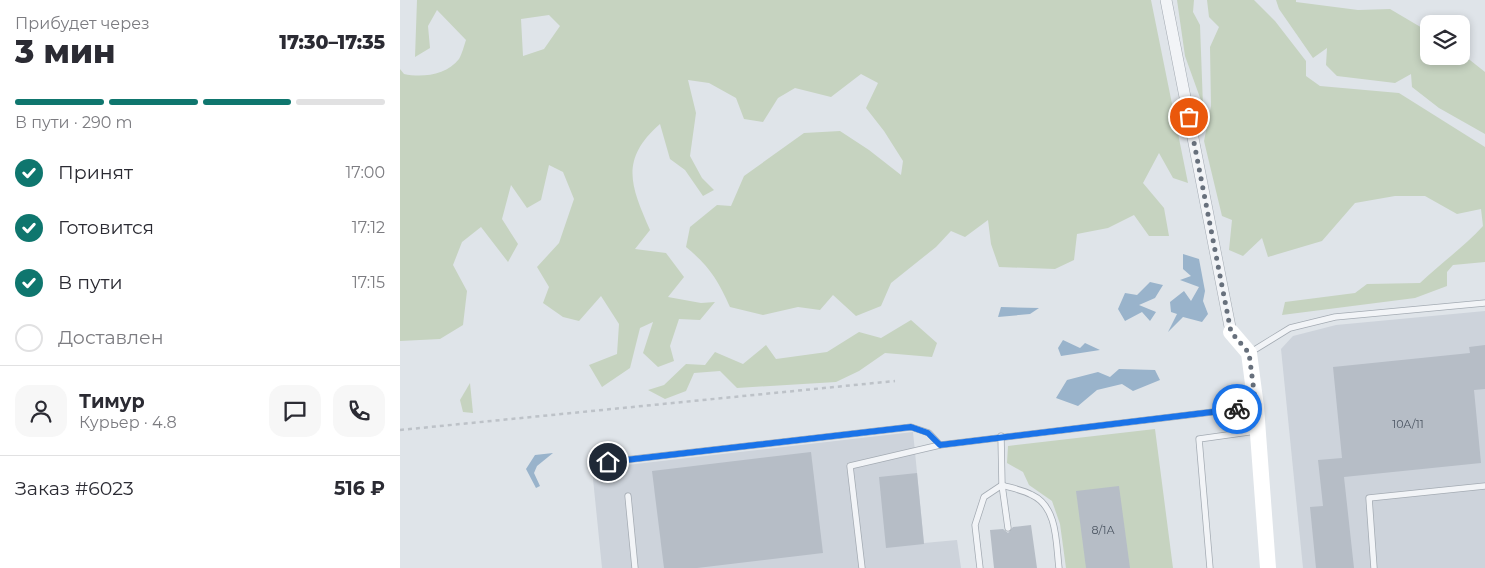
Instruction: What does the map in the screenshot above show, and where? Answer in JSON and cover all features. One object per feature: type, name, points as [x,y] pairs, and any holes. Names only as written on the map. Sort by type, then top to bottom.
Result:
[{"type":"street","points":[[1166,0],[1231,332],[1249,353],[1256,407],[1268,568]]},
{"type":"lane","points":[[1249,353],[1290,328],[1335,317],[1485,303]]},
{"type":"lane","points":[[862,568],[850,466],[940,445],[1001,436],[1256,407]]},
{"type":"lane","points":[[608,462],[911,427],[928,433],[940,445]]},
{"type":"lane","points":[[1210,568],[1199,439],[1258,431]]},
{"type":"lane","points":[[1001,436],[1002,485],[1008,528]]},
{"type":"lane","points":[[980,568],[975,525],[984,497],[1002,485]]},
{"type":"lane","points":[[1002,485],[1033,495],[1046,506],[1054,524],[1059,568]]},
{"type":"lane","points":[[1374,568],[1369,498],[1485,486]]},
{"type":"lane","points":[[628,496],[635,568]]},
{"type":"path","points":[[400,430],[895,381]]},
{"type":"shaded area","points":[[1485,311],[1485,568],[1303,568],[1281,349],[1293,336],[1336,325]]},
{"type":"shaded area","points":[[913,432],[924,543],[957,540],[961,568],[602,568],[592,469]]},
{"type":"green space","points":[[417,0],[1151,0],[1188,183],[1173,178],[1159,153],[1143,183],[1164,208],[1169,236],[1149,236],[1134,215],[1108,228],[1077,234],[1074,260],[1055,269],[999,267],[991,244],[988,220],[965,237],[951,231],[936,247],[891,283],[881,306],[856,316],[833,295],[820,310],[798,307],[763,315],[730,307],[712,274],[686,247],[690,227],[717,205],[731,206],[744,176],[804,133],[840,131],[869,150],[901,175],[903,161],[884,131],[866,108],[878,83],[861,74],[831,97],[795,88],[778,98],[763,122],[744,119],[736,98],[709,83],[688,80],[696,113],[690,156],[702,178],[714,190],[703,196],[685,170],[670,159],[660,124],[647,137],[638,150],[634,162],[632,174],[634,187],[650,230],[635,249],[666,253],[684,277],[668,297],[701,303],[715,302],[700,320],[679,319],[670,346],[674,361],[658,367],[643,353],[653,322],[640,328],[630,368],[602,387],[589,365],[617,354],[619,324],[601,296],[579,321],[563,317],[543,303],[549,287],[537,267],[559,243],[574,199],[563,172],[549,165],[541,200],[527,208],[511,185],[502,219],[518,244],[508,262],[481,227],[462,242],[453,265],[467,291],[463,325],[440,339],[400,341],[400,69],[404,74],[418,76],[434,74],[448,69],[459,59],[466,40],[437,10],[428,26],[430,48],[415,57]],"holes":[[[549,15],[560,26],[544,49],[523,56],[521,19]]]},
{"type":"green space","points":[[1177,0],[1194,0],[1193,12],[1200,25],[1203,106],[1185,56]]},
{"type":"green space","points":[[1207,0],[1254,0],[1275,21],[1306,61],[1306,76],[1320,86],[1399,93],[1485,147],[1485,262],[1453,265],[1447,272],[1447,286],[1415,298],[1282,315],[1285,302],[1355,293],[1367,284],[1420,283],[1483,226],[1481,209],[1457,214],[1425,196],[1395,196],[1355,203],[1322,241],[1268,257],[1262,238],[1243,256],[1229,250],[1232,220],[1222,216],[1204,141],[1211,106],[1210,47],[1219,27],[1209,17]]},
{"type":"green space","points":[[1276,0],[1296,0],[1296,2],[1358,10],[1390,9],[1420,27],[1420,65],[1470,65],[1470,60],[1485,72],[1485,134],[1439,108],[1412,87],[1411,74],[1395,83],[1337,76],[1326,65],[1327,48],[1313,58],[1279,9]]},
{"type":"green space","points":[[911,320],[937,343],[932,357],[885,353],[859,371],[836,382],[737,388],[720,371],[694,373],[686,391],[665,399],[648,390],[664,385],[686,364],[705,365],[715,352],[743,364],[766,345],[776,359],[827,352],[859,332],[881,338]]},
{"type":"green space","points":[[470,383],[473,413],[463,412],[460,400]]},
{"type":"green space","points":[[1155,429],[1173,568],[1066,568],[1060,524],[1052,501],[1029,485],[1023,472],[1007,463],[1008,446]]},
{"type":"water","points":[[1183,254],[1199,259],[1205,291],[1203,301],[1208,314],[1202,322],[1183,317],[1168,332],[1177,314],[1171,312],[1170,302],[1184,291],[1191,301],[1199,287],[1180,280],[1191,276],[1183,269]]},
{"type":"water","points":[[1150,282],[1163,285],[1155,298],[1139,305],[1156,312],[1150,321],[1142,312],[1125,321],[1118,309],[1125,293],[1137,295]]},
{"type":"water","points":[[1001,307],[1039,308],[1030,314],[998,317]]},
{"type":"water","points":[[1063,340],[1080,348],[1085,343],[1100,350],[1061,356],[1058,348]]},
{"type":"water","points":[[1119,369],[1155,370],[1160,380],[1133,391],[1122,384],[1097,390],[1078,406],[1056,398],[1067,380],[1098,372],[1110,377]]},
{"type":"water","points":[[553,453],[537,466],[534,473],[540,486],[536,488],[526,469],[535,455]]},
{"type":"building","points":[[1485,345],[1485,389],[1474,390],[1481,463],[1344,477],[1354,568],[1316,568],[1310,507],[1323,506],[1318,460],[1342,458],[1333,367],[1470,353],[1469,347]]},
{"type":"building","points":[[811,452],[823,553],[697,568],[664,568],[652,471]]},
{"type":"building","points":[[917,473],[924,544],[886,548],[879,477]]},
{"type":"building","points":[[1119,486],[1130,568],[1086,568],[1076,491]]},
{"type":"building","points":[[1031,525],[1037,568],[994,568],[990,530],[1003,529],[1008,533],[1013,527]]},
{"type":"way so far","points":[[1189,117],[1231,332],[1249,353],[1256,407],[1237,409]]},
{"type":"route","points":[[608,462],[911,427],[928,433],[940,445],[1001,436],[1237,409]]}]
